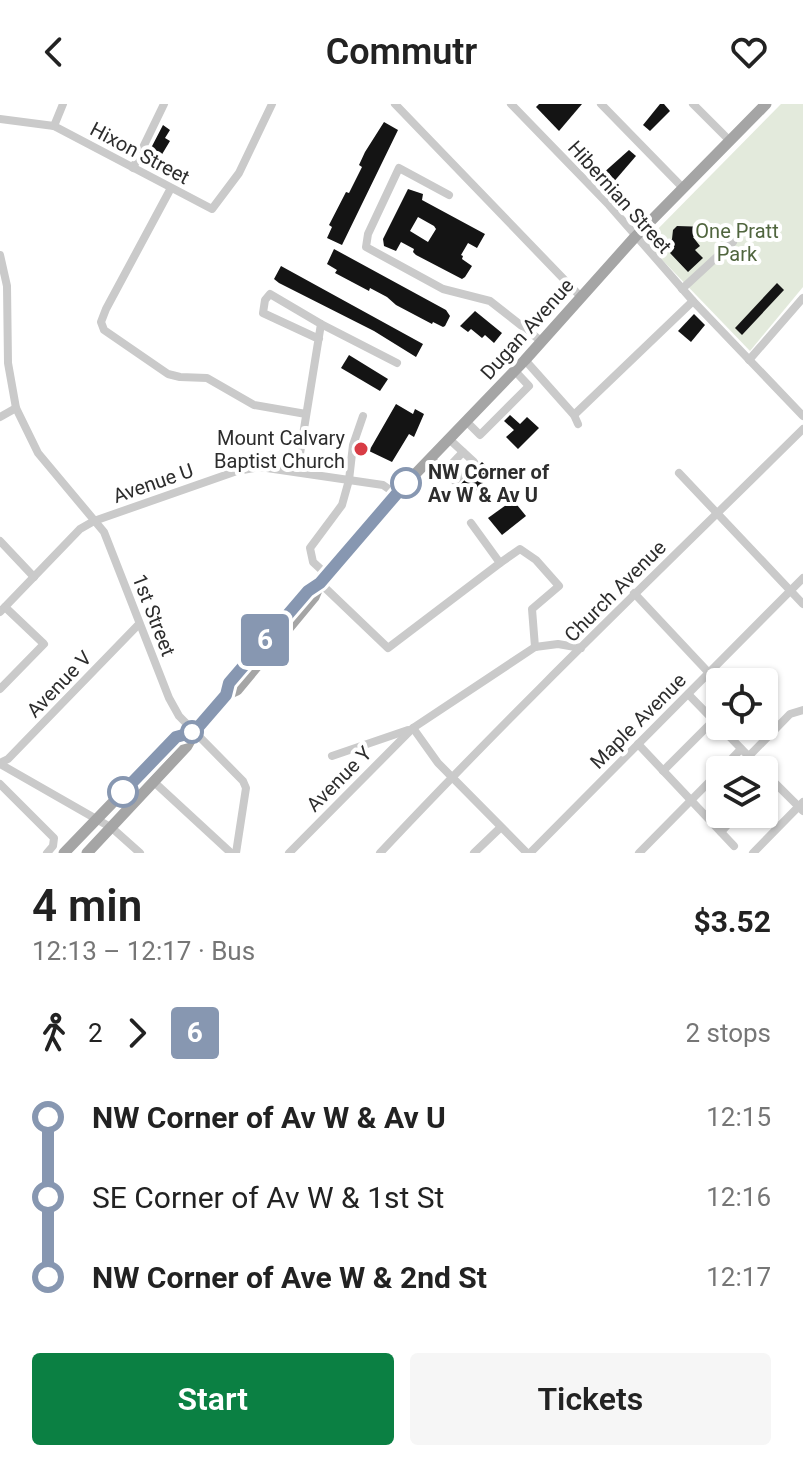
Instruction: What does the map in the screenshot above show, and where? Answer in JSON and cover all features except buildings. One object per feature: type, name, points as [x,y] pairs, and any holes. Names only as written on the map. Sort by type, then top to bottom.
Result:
[{"type":"main road","name":"Dugan Avenue","points":[[194,732],[226,695],[229,683],[238,671],[308,591],[324,579],[396,494],[515,371],[635,237],[766,104]]},
{"type":"main road","points":[[87,853],[187,746],[194,732]]},
{"type":"main road","points":[[64,853],[176,737],[194,732]]},
{"type":"street","points":[[0,119],[54,126],[63,104]]},
{"type":"street","points":[[133,168],[164,104]]},
{"type":"street","name":"Hixon Street","points":[[54,126],[212,209],[239,173],[272,104]]},
{"type":"street","points":[[395,104],[581,297]]},
{"type":"street","name":"Hibernian Street","points":[[511,104],[609,205],[693,301],[803,416]]},
{"type":"street","points":[[601,104],[683,188]]},
{"type":"street","points":[[693,104],[730,141]]},
{"type":"street","points":[[449,195],[399,168],[368,234],[366,247],[443,289],[490,301],[541,341]]},
{"type":"street","points":[[171,188],[106,309],[101,322],[104,330],[168,374],[207,378],[254,405],[306,414]]},
{"type":"street","points":[[682,289],[733,242]]},
{"type":"street","name":"1st Street","points":[[0,255],[7,286],[4,362],[16,408],[38,453],[104,532],[169,698],[179,716],[243,781],[246,788],[233,853]]},
{"type":"street","points":[[319,339],[263,313],[265,300],[270,294],[397,363]]},
{"type":"street","points":[[749,360],[802,300]]},
{"type":"street","points":[[574,415],[693,301]]},
{"type":"street","points":[[297,472],[321,324]]},
{"type":"street","points":[[525,360],[574,415],[578,424]]},
{"type":"street","points":[[466,421],[480,435],[529,386],[515,371]]},
{"type":"street","points":[[0,417],[16,408]]},
{"type":"street","points":[[363,416],[353,445],[342,505],[310,548],[313,562],[324,579],[388,648],[520,549],[536,560],[559,586],[532,609],[535,647]]},
{"type":"street","name":"Church Avenue","points":[[380,853],[634,593],[803,429]]},
{"type":"street","points":[[430,458],[455,481],[474,462],[449,439]]},
{"type":"street","points":[[445,471],[463,452]]},
{"type":"street","name":"Avenue U","points":[[2,609],[80,529],[94,521],[237,471],[260,467],[297,472],[383,485],[396,494]]},
{"type":"street","points":[[679,473],[803,604]]},
{"type":"street","points":[[471,523],[500,563]]},
{"type":"street","points":[[0,541],[34,577]]},
{"type":"street","name":"Maple Avenue","points":[[714,668],[803,578]]},
{"type":"street","points":[[634,593],[706,670]]},
{"type":"street","points":[[0,689],[44,644],[2,609]]},
{"type":"street","name":"Avenue V","points":[[0,764],[139,624]]},
{"type":"street","points":[[332,756],[413,728],[535,647],[558,644],[581,648]]},
{"type":"street","name":"Maple Avenue","points":[[528,853],[706,676]]},
{"type":"street","points":[[688,694],[706,712]]},
{"type":"street","points":[[749,756],[790,714],[803,710]]},
{"type":"street","points":[[413,728],[428,752],[528,853]]},
{"type":"street","name":"Avenue Y","points":[[289,853],[413,728]]},
{"type":"street","points":[[663,771],[706,728]]},
{"type":"street","points":[[733,740],[747,756]]},
{"type":"street","points":[[638,744],[734,846]]},
{"type":"street","points":[[734,756],[741,749]]},
{"type":"street","points":[[0,764],[112,828],[140,853]]},
{"type":"street","points":[[154,782],[233,853]]},
{"type":"street","points":[[0,784],[54,838],[53,846],[47,853]]},
{"type":"street","points":[[639,853],[706,784]]},
{"type":"street","points":[[753,853],[801,806],[778,787]]},
{"type":"street","points":[[474,853],[500,828]]},
{"type":"street","points":[[721,832],[725,828]]},
{"type":"green space","name":"One Pratt Park","points":[[781,104],[803,104],[803,287],[750,351],[645,242]]},
{"type":"bus line","name":"6","points":[[123,792],[176,737],[194,732],[226,695],[229,683],[406,483]]},
{"type":"place","name":"Mount Calvary Baptist Church","points":[[361,449]]},
{"type":"place","name":"NW Corner of Av W & Av U","points":[[406,483]]}]
